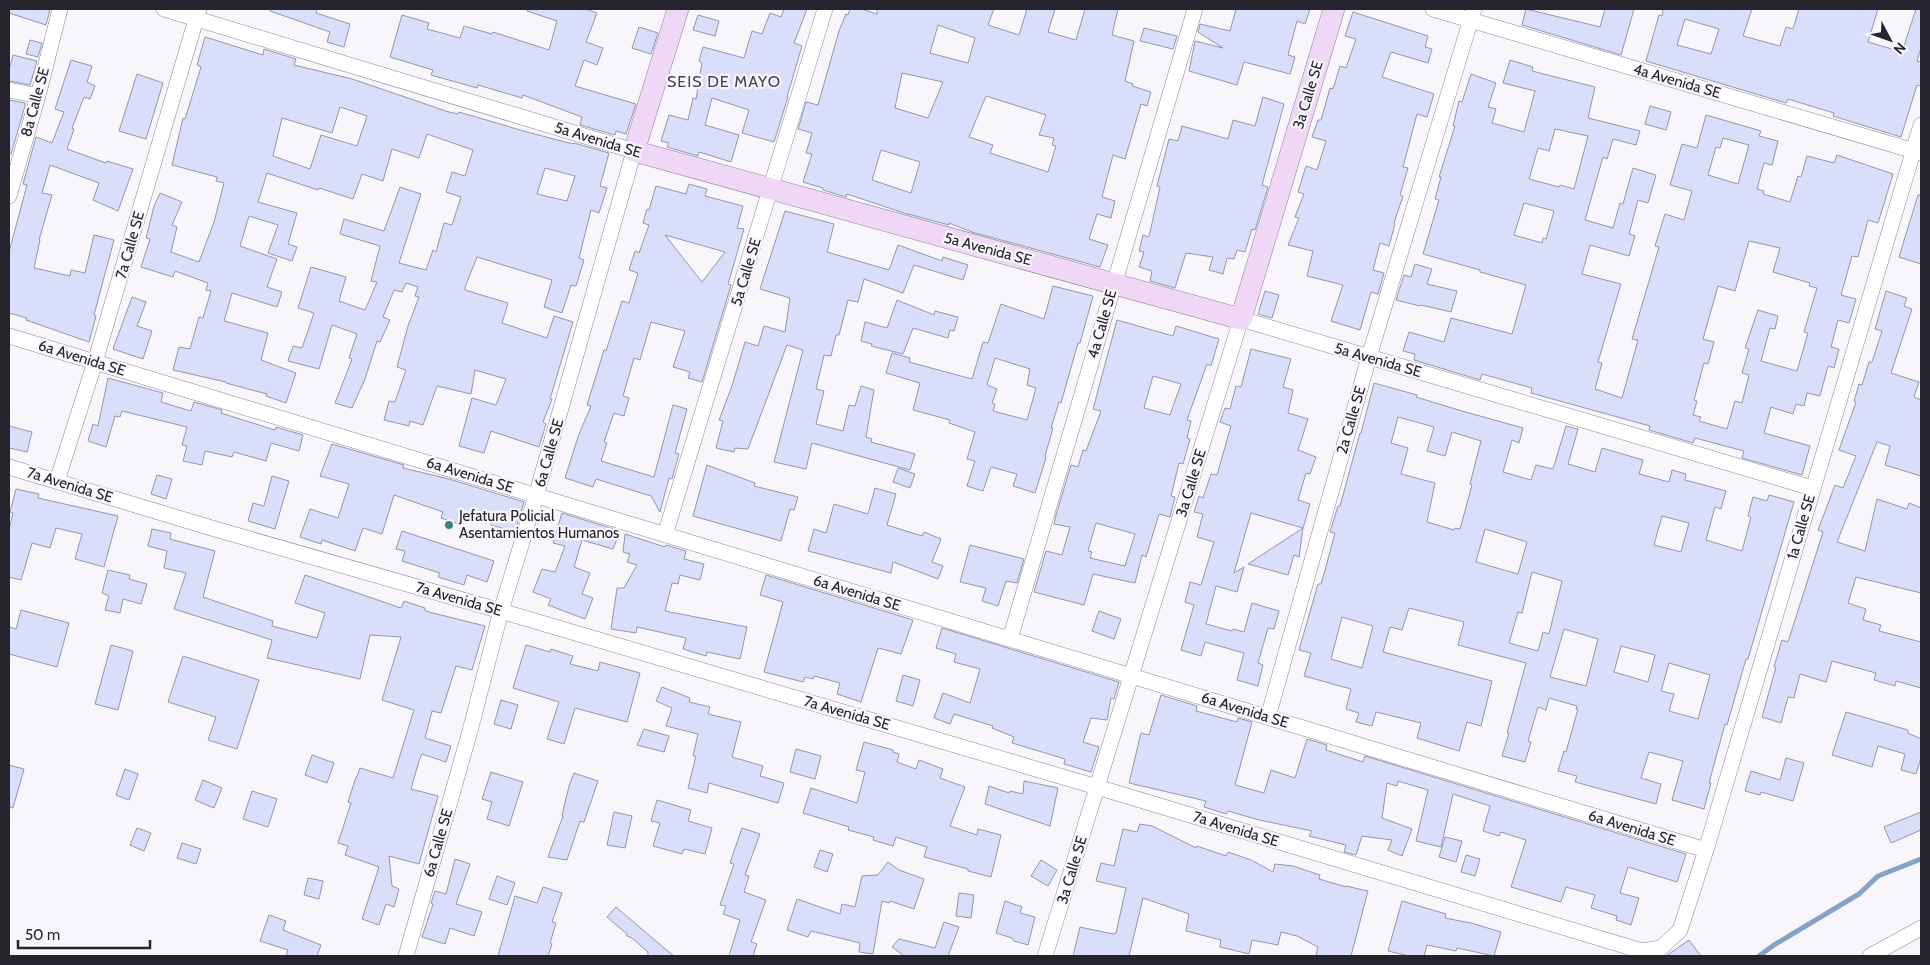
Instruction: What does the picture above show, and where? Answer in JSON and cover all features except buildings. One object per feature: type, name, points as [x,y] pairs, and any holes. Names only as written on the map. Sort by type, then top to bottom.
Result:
[{"type":"street","name":"8a Calle SE","points":[[9,196],[38,96],[60,9]]},
{"type":"street","name":"5a Avenida SE","points":[[164,9],[198,14],[634,151],[1241,320],[1812,488]]},
{"type":"street","name":"6a Calle SE","points":[[406,956],[501,611],[536,496],[634,151],[678,9]]},
{"type":"street","name":"5a Calle SE","points":[[665,534],[825,9]]},
{"type":"street","name":"4a Calle SE","points":[[1010,639],[1195,9]]},
{"type":"street","name":"3a Calle SE","points":[[1045,956],[1241,320],[1334,9]]},
{"type":"street","name":"4a Avenida SE","points":[[1433,9],[1473,14],[1918,152]]},
{"type":"street","name":"7a Calle SE","points":[[57,481],[95,362],[198,14]]},
{"type":"street","name":"2a Calle SE","points":[[1268,717],[1369,357],[1473,14]]},
{"type":"street","points":[[9,90],[38,96]]},
{"type":"street","name":"1a Calle SE","points":[[1680,930],[1706,850],[1812,488],[1918,152],[1921,125]]},
{"type":"street","name":"6a Avenida SE","points":[[9,336],[1706,850]]},
{"type":"street","name":"7a Avenida SE","points":[[9,467],[215,529],[501,611],[1642,951],[1661,948],[1680,930]]},
{"type":"street","points":[[1870,956],[1921,928]]},
{"type":"waterway","points":[[1759,956],[1859,894],[1878,876],[1921,859]]},
{"type":"place","name":"Jefatura Policial Asentamientos Humanos","points":[[449,525]]},
{"type":"district","name":"SEIS DE MAYO","points":[[724,81]]}]
